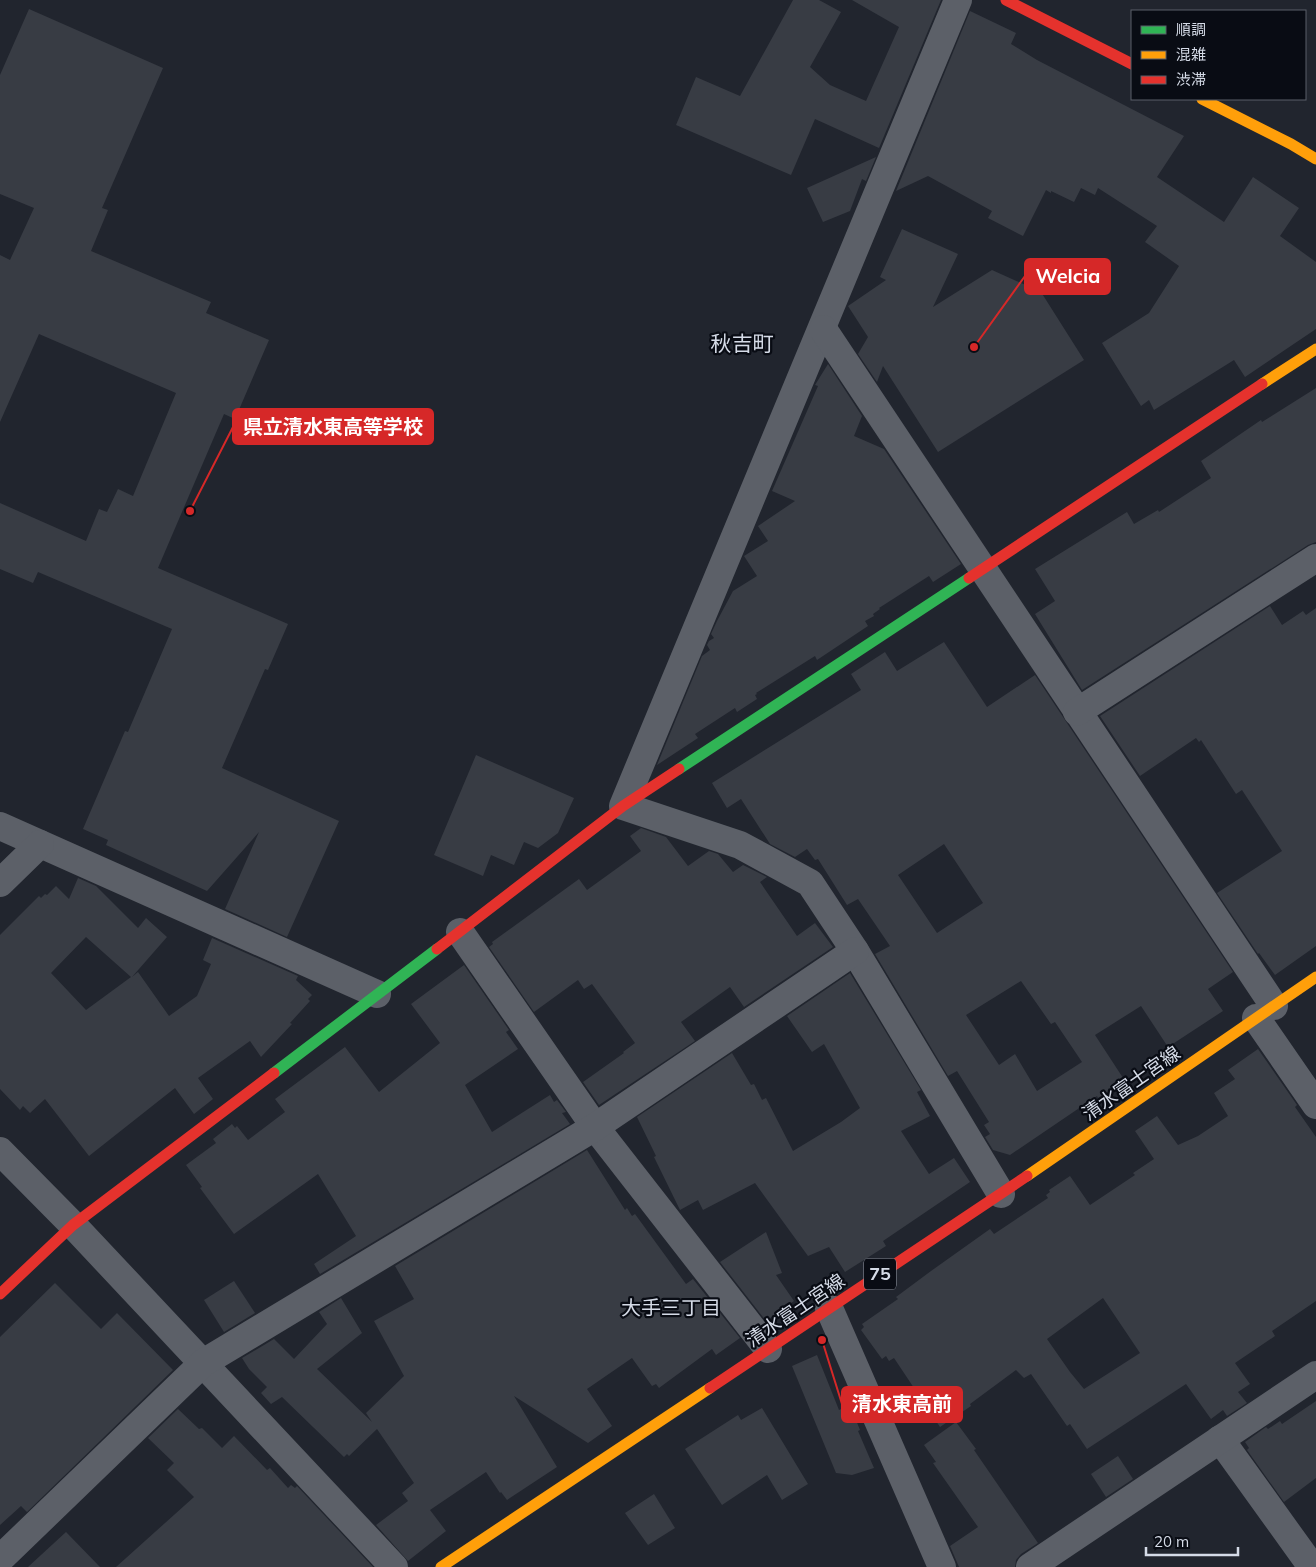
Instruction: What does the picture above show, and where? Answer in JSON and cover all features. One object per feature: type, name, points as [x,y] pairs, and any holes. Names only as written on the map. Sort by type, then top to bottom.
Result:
[{"type":"street","points":[[624,806],[958,0]]},
{"type":"street","points":[[1022,4],[1131,63]]},
{"type":"street","points":[[1204,100],[1316,158]]},
{"type":"street","points":[[823,329],[1077,712],[1265,1012],[1316,1105]]},
{"type":"street","points":[[0,1294],[73,1225],[624,806],[1316,348]]},
{"type":"street","points":[[1077,712],[1316,558]]},
{"type":"street","points":[[624,806],[740,845],[810,883],[855,951],[1001,1194]]},
{"type":"street","points":[[0,826],[377,994]]},
{"type":"street","points":[[0,883],[40,844]]},
{"type":"street","points":[[460,932],[595,1127],[768,1349]]},
{"type":"street","points":[[0,1559],[203,1363],[595,1127],[855,951]]},
{"type":"street","name":"清水富士宮線","points":[[441,1567],[1001,1194],[1316,977]]},
{"type":"street","points":[[0,1152],[73,1225],[394,1567]]},
{"type":"street","points":[[829,1308],[942,1567]]},
{"type":"street","points":[[1030,1567],[1316,1375]]},
{"type":"street","points":[[1220,1439],[1312,1567]]},
{"type":"building","points":[[793,0],[819,0],[841,12],[810,67],[830,85],[866,101],[899,27],[852,0],[941,0],[879,148],[815,119],[791,175],[676,125],[696,77],[740,96]]},
{"type":"building","points":[[29,9],[163,68],[102,208],[108,210],[91,251],[211,302],[206,313],[269,340],[235,419],[224,414],[158,568],[288,624],[268,670],[265,669],[222,768],[339,821],[287,937],[225,909],[259,832],[207,891],[106,845],[108,840],[83,829],[125,731],[128,732],[172,629],[38,572],[33,583],[0,569],[0,503],[86,541],[99,509],[107,512],[118,489],[133,496],[176,393],[39,334],[0,422],[0,255],[10,260],[34,208],[0,194],[0,75]]},
{"type":"building","points":[[970,11],[1016,33],[1011,44],[1037,60],[1184,136],[1157,177],[1224,222],[1253,177],[1299,208],[1280,236],[1316,262],[1316,329],[1245,377],[1234,360],[1154,410],[1149,400],[1141,406],[1102,343],[1149,313],[1179,266],[1145,242],[1157,226],[1098,188],[1095,195],[1081,188],[1074,202],[1046,190],[1023,236],[988,218],[992,211],[928,176],[896,191]]},
{"type":"building","points":[[876,157],[866,181],[862,179],[850,211],[823,222],[807,188]]},
{"type":"building","points":[[902,229],[958,254],[933,307],[992,270],[1041,292],[1084,360],[938,452],[883,366],[877,382],[858,354],[868,337],[848,306],[886,280],[880,277]]},
{"type":"building","points":[[828,364],[862,416],[854,436],[884,449],[961,564],[933,582],[929,576],[879,608],[873,614],[874,616],[865,621],[868,626],[817,660],[815,656],[756,693],[757,699],[737,712],[735,708],[695,734],[698,738],[657,765],[702,656],[710,650],[707,645],[714,638],[711,634],[717,621],[733,591],[757,576],[744,556],[768,541],[758,526],[795,501],[772,491],[818,386],[815,385]]},
{"type":"building","points":[[1316,388],[1316,542],[1308,545],[1082,690],[1035,614],[1055,601],[1035,569],[1127,512],[1134,524],[1158,510],[1159,512],[1211,478],[1201,461],[1261,420],[1262,422]]},
{"type":"building","points":[[1270,606],[1282,625],[1303,611],[1306,615],[1316,608],[1316,946],[1275,975],[1258,954],[1217,893],[1282,851],[1242,790],[1236,794],[1201,740],[1199,742],[1196,738],[1140,776],[1100,716]]},
{"type":"building","points":[[944,642],[987,707],[1035,675],[1233,972],[1208,989],[1223,1011],[1168,1047],[1141,1006],[1095,1035],[1125,1081],[1098,1098],[1097,1096],[1010,1155],[993,1150],[985,1137],[990,1134],[984,1125],[989,1122],[957,1071],[948,1076],[875,954],[890,946],[858,899],[847,905],[818,859],[815,860],[807,849],[795,857],[770,844],[741,799],[727,808],[712,783],[861,690],[851,674],[885,652],[897,671]],"holes":[[[944,844],[983,903],[937,933],[898,875]],[[1021,981],[1051,1024],[1055,1022],[1082,1062],[1037,1091],[1015,1054],[999,1065],[966,1015]]]},
{"type":"building","points":[[476,755],[574,798],[558,833],[538,848],[524,842],[514,865],[491,855],[483,876],[434,855]]},
{"type":"building","points":[[641,828],[666,837],[688,866],[709,851],[718,854],[733,872],[743,865],[767,877],[760,882],[797,936],[815,923],[833,947],[744,1007],[730,987],[681,1022],[695,1041],[599,1105],[583,1082],[635,1043],[592,984],[584,989],[578,980],[534,1012],[489,947],[493,944],[492,942],[579,879],[587,890],[641,851],[630,836]]},
{"type":"building","points":[[78,878],[96,886],[138,928],[146,918],[167,937],[132,977],[138,972],[169,1016],[197,996],[211,964],[203,960],[212,938],[298,976],[296,980],[312,995],[308,999],[310,1001],[290,1023],[292,1024],[261,1057],[250,1041],[198,1078],[213,1099],[194,1114],[175,1088],[89,1156],[45,1099],[30,1113],[23,1106],[20,1110],[0,1089],[0,935],[39,896],[41,898],[45,894],[47,895],[56,886],[69,899]],"holes":[[[86,937],[131,977],[86,1010],[51,973]]]},
{"type":"building","points":[[464,965],[509,1030],[506,1032],[518,1049],[465,1085],[492,1132],[550,1095],[554,1102],[557,1100],[566,1112],[562,1113],[570,1124],[320,1274],[314,1264],[356,1236],[318,1174],[234,1234],[200,1188],[202,1187],[186,1165],[216,1143],[213,1139],[232,1124],[235,1128],[237,1126],[248,1140],[285,1112],[275,1099],[345,1047],[379,1092],[440,1043],[411,1004]]},
{"type":"building","points":[[850,973],[921,1090],[917,1092],[930,1116],[901,1131],[929,1174],[954,1158],[970,1182],[883,1241],[886,1246],[845,1272],[829,1247],[808,1256],[755,1183],[703,1210],[698,1200],[680,1210],[637,1117],[732,1053],[751,1085],[754,1084],[762,1100],[766,1098],[793,1151],[841,1122],[860,1108],[824,1044],[812,1052],[787,1016]]},
{"type":"building","points":[[1258,1049],[1297,1105],[1295,1107],[1316,1137],[1316,1301],[1272,1331],[1275,1336],[1235,1363],[1250,1384],[1238,1392],[1247,1403],[1227,1416],[1223,1410],[1211,1419],[1186,1384],[1087,1449],[1070,1424],[1067,1426],[1031,1374],[1024,1378],[1016,1370],[970,1404],[971,1406],[940,1427],[894,1358],[889,1361],[886,1356],[882,1359],[861,1330],[864,1327],[862,1324],[990,1229],[994,1234],[1048,1198],[1046,1195],[1050,1192],[1049,1190],[1070,1176],[1090,1205],[1135,1175],[1133,1173],[1154,1159],[1135,1131],[1157,1116],[1178,1145],[1198,1136],[1228,1116],[1214,1093],[1235,1079],[1228,1070]],"holes":[[[1103,1298],[1140,1353],[1084,1389],[1047,1339]]]},
{"type":"building","points":[[587,1150],[625,1210],[627,1208],[632,1216],[635,1214],[686,1284],[693,1279],[740,1338],[716,1355],[712,1349],[659,1388],[656,1384],[652,1386],[632,1358],[587,1389],[612,1426],[588,1443],[514,1396],[557,1467],[507,1500],[486,1472],[430,1510],[446,1531],[408,1561],[376,1525],[408,1501],[402,1493],[414,1483],[377,1429],[349,1456],[347,1454],[344,1457],[282,1397],[271,1404],[261,1393],[267,1387],[249,1369],[242,1358],[274,1339],[294,1359],[327,1324],[319,1312],[341,1298],[362,1333],[317,1369],[372,1422],[366,1413],[404,1376],[374,1321],[414,1299],[395,1266]]},
{"type":"building","points":[[766,1232],[782,1273],[776,1275],[794,1301],[766,1321],[720,1262]]},
{"type":"building","points":[[234,1281],[255,1313],[224,1332],[204,1300]]},
{"type":"building","points":[[55,1283],[101,1329],[117,1313],[173,1370],[27,1512],[21,1506],[0,1525],[0,1337]]},
{"type":"building","points":[[817,1355],[839,1410],[850,1405],[860,1430],[858,1431],[874,1468],[852,1475],[836,1473],[792,1366]]},
{"type":"building","points":[[1316,1401],[1316,1478],[1284,1502],[1247,1450],[1249,1448],[1245,1442],[1266,1427],[1268,1429],[1280,1421],[1282,1424]]},
{"type":"building","points":[[762,1408],[808,1484],[782,1500],[767,1475],[722,1505],[685,1449],[738,1415],[741,1420]]},
{"type":"building","points":[[178,1409],[199,1429],[202,1428],[222,1448],[234,1436],[267,1470],[270,1468],[288,1488],[291,1485],[295,1488],[297,1486],[373,1567],[116,1567],[194,1497],[167,1470],[174,1463],[148,1438]]},
{"type":"building","points":[[956,1422],[1038,1543],[1021,1554],[1016,1560],[1015,1567],[959,1567],[950,1546],[978,1527],[933,1463],[936,1462],[924,1445]]},
{"type":"building","points":[[1118,1456],[1133,1479],[1106,1497],[1091,1474]]},
{"type":"building","points":[[654,1494],[675,1528],[648,1545],[625,1513]]},
{"type":"building","points":[[66,1532],[100,1567],[28,1567]]},
{"type":"traffic: fast","points":[[679,769],[969,578]]},
{"type":"traffic: fast","points":[[274,1073],[437,949]]},
{"type":"traffic: slow","points":[[1204,100],[1291,144],[1316,159]]},
{"type":"traffic: slow","points":[[1262,384],[1316,349]]},
{"type":"traffic: slow","points":[[1027,1176],[1316,977]]},
{"type":"traffic: slow","points":[[441,1567],[710,1388]]},
{"type":"traffic: jam","points":[[1006,0],[1131,63]]},
{"type":"traffic: jam","points":[[969,578],[1262,384]]},
{"type":"traffic: jam","points":[[437,949],[623,806],[679,769]]},
{"type":"traffic: jam","points":[[0,1294],[73,1225],[274,1073]]},
{"type":"traffic: jam","points":[[710,1388],[1027,1176]]},
{"type":"place","name":"Welcia","points":[[974,347]]},
{"type":"place","name":"県立清水東高等学校","points":[[190,511]]},
{"type":"place","name":"清水東高前","points":[[822,1340]]},
{"type":"district","name":"秋吉町","points":[[742,344]]},
{"type":"district","name":"大手三丁目","points":[[671,1308]]}]
